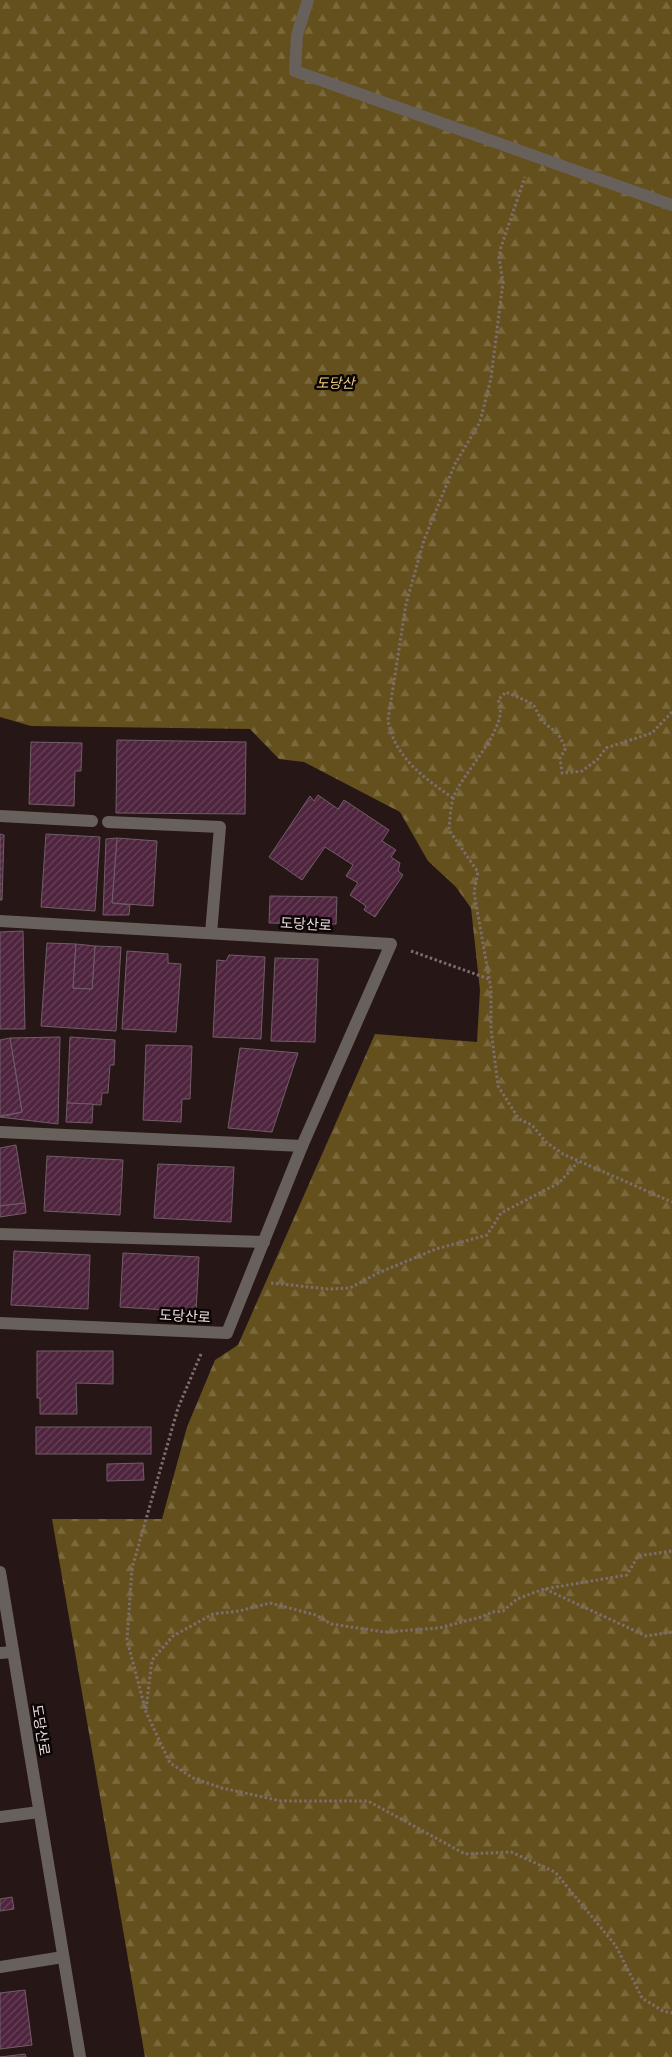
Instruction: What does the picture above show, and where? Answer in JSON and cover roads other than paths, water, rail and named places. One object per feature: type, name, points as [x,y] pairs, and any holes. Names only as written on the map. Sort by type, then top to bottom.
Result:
[{"type":"street","points":[[308,0],[297,35],[295,71],[672,205]]},
{"type":"street","points":[[0,816],[92,821]]},
{"type":"street","points":[[108,822],[220,828],[211,933]]},
{"type":"street","name":"도당산로","points":[[0,921],[390,944],[302,1146],[226,1333],[0,1323]]},
{"type":"street","points":[[0,1132],[302,1146]]},
{"type":"street","points":[[0,1234],[264,1242]]},
{"type":"street","name":"도당산로","points":[[0,1572],[80,2057]]},
{"type":"street","points":[[0,1653],[13,1652]]},
{"type":"street","points":[[0,1818],[39,1812]]},
{"type":"street","points":[[0,1967],[63,1957]]},
{"type":"park label","name":"도당산","points":[[335,383]]}]
